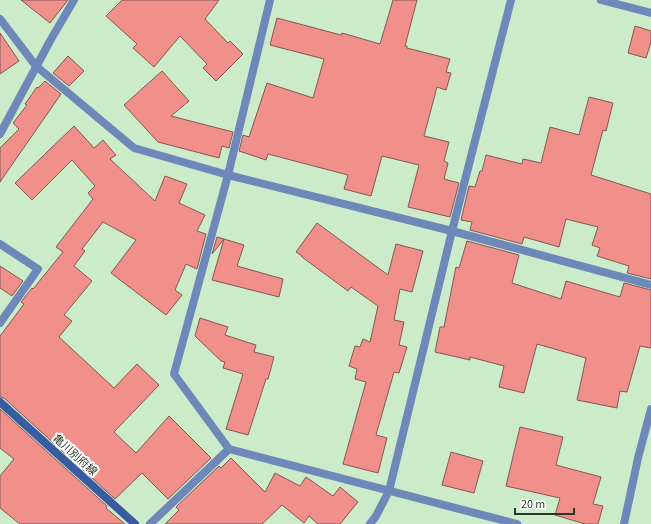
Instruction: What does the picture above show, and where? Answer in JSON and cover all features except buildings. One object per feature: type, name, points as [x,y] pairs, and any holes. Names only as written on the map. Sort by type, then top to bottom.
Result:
[{"type":"main road","name":"亀川別府線","points":[[0,402],[135,524]]},
{"type":"street","points":[[0,134],[36,66],[74,0]]},
{"type":"street","points":[[270,0],[228,175],[174,374],[229,449],[517,524]]},
{"type":"street","points":[[370,524],[376,516],[389,491],[452,231],[511,0]]},
{"type":"street","points":[[600,0],[651,13]]},
{"type":"street","points":[[0,19],[36,66],[134,148],[228,175],[452,231],[651,285]]},
{"type":"street","points":[[0,244],[38,268],[0,323]]},
{"type":"street","points":[[624,524],[638,458],[651,409]]},
{"type":"street","points":[[150,524],[229,449]]}]
